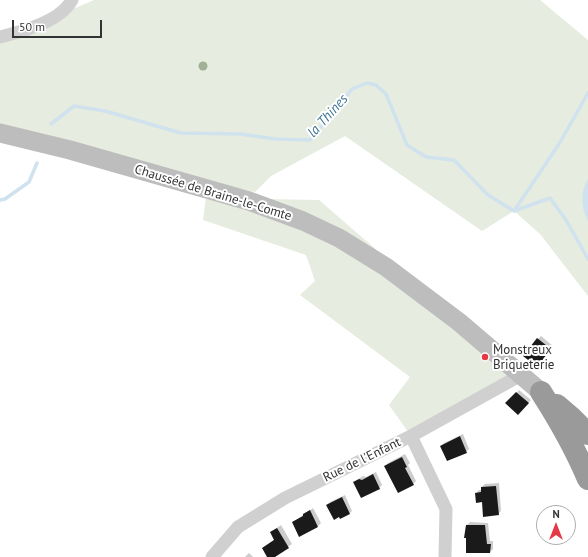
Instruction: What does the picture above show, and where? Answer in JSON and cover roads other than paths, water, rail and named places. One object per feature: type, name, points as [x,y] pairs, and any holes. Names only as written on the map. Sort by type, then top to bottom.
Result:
[{"type":"highway","name":"Chaussée de Braine-le-Comte","points":[[541,392],[571,417],[588,434]]},
{"type":"highway","name":"Chaussée de Braine-le-Comte","points":[[541,392],[561,423],[588,478]]},
{"type":"main road","name":"Chaussée de Braine-le-Comte","points":[[0,133],[70,150],[249,201],[303,221],[339,238],[386,267],[459,322],[541,392]]},
{"type":"street","points":[[0,37],[40,25],[68,8],[72,0]]},
{"type":"street","name":"Rue de l'Enfant","points":[[212,557],[238,528],[285,498],[411,436],[521,375]]},
{"type":"street","points":[[411,436],[446,509],[445,557]]},
{"type":"water","points":[[588,179],[588,221],[582,200],[585,184]]},
{"type":"waterway","name":"la Thines","points":[[51,124],[74,106],[105,111],[181,133],[241,134],[275,139],[310,140],[352,89],[367,83],[376,85],[386,94],[407,145],[426,157],[454,160],[488,195],[514,211],[550,198],[566,220],[588,259]]},
{"type":"waterway","points":[[514,211],[559,144],[588,93]]},
{"type":"waterway","name":"la Thines","points":[[0,200],[5,199],[29,182],[37,163]]},
{"type":"place","name":"Monstreux Briqueterie","points":[[485,357]]}]
